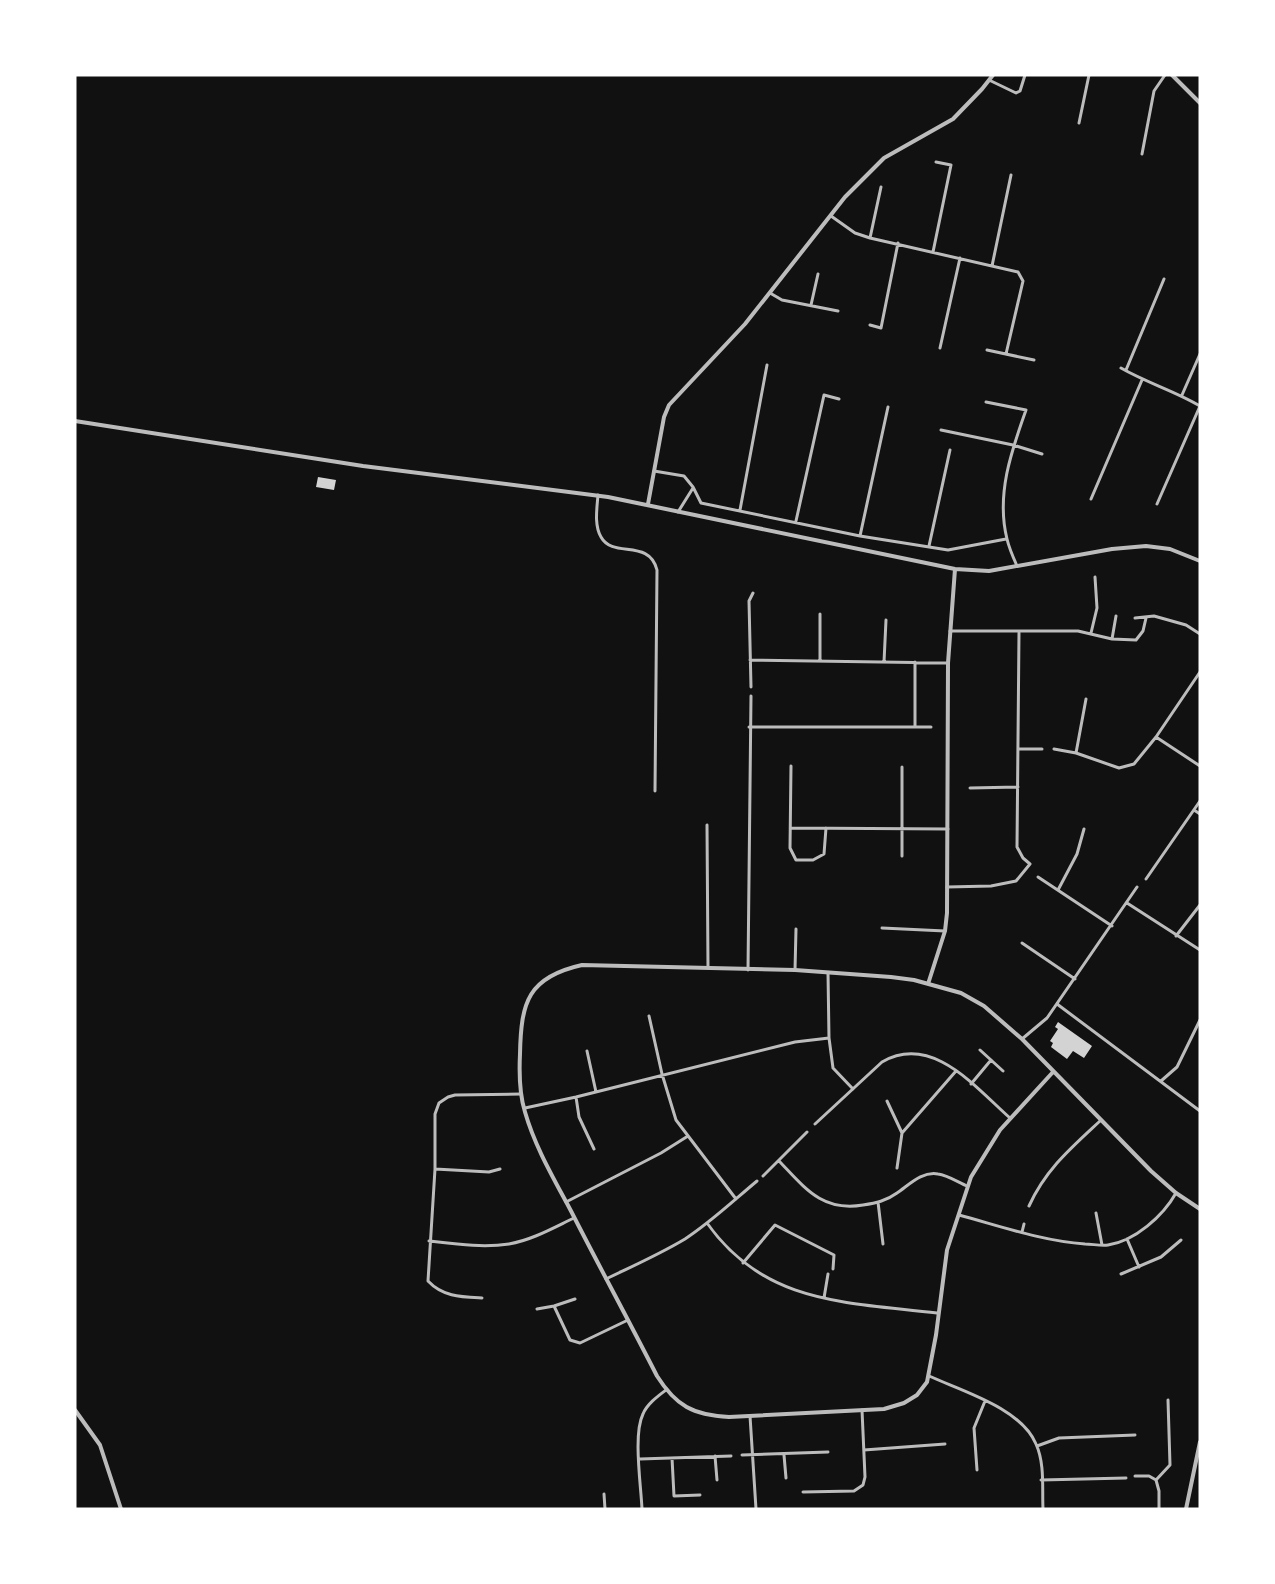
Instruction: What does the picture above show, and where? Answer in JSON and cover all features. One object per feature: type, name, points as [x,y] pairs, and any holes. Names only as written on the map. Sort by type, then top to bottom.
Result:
[{"type":"street","points":[[648,504],[664,417],[669,405],[745,324],[845,197],[884,158],[952,119],[993,75]]},
{"type":"street","points":[[989,80],[1016,93],[1020,91],[1025,75]]},
{"type":"street","points":[[1079,123],[1089,75]]},
{"type":"street","points":[[1142,154],[1154,91],[1165,75]]},
{"type":"street","points":[[1172,75],[1200,103]]},
{"type":"street","points":[[933,252],[951,165],[936,162]]},
{"type":"street","points":[[992,266],[1011,175]]},
{"type":"street","points":[[870,238],[881,187]]},
{"type":"street","points":[[831,216],[855,233],[870,238],[1018,272],[1023,281],[1006,354]]},
{"type":"street","points":[[870,325],[881,328],[898,243]]},
{"type":"street","points":[[940,348],[960,258]]},
{"type":"street","points":[[811,305],[818,274]]},
{"type":"street","points":[[1126,370],[1164,279]]},
{"type":"street","points":[[770,293],[782,300],[838,311]]},
{"type":"street","points":[[987,350],[1034,360]]},
{"type":"street","points":[[1182,395],[1200,354]]},
{"type":"street","points":[[740,510],[768,365]]},
{"type":"street","points":[[1121,368],[1142,380],[1182,395],[1200,406],[1157,504]]},
{"type":"street","points":[[1091,500],[1142,380]]},
{"type":"street","points":[[796,521],[824,396],[839,399]]},
{"type":"street","points":[[986,402],[1026,410],[1006,469],[1003,498],[1006,539],[1017,567]]},
{"type":"street","points":[[860,536],[888,408]]},
{"type":"street","points":[[75,421],[363,466],[598,495],[955,569],[989,572],[1103,551],[1146,546],[1170,549],[1200,561]]},
{"type":"street","points":[[941,430],[1013,445],[1042,454]]},
{"type":"street","points":[[929,546],[950,450]]},
{"type":"street","points":[[654,471],[684,476],[701,503],[860,536],[948,550],[1006,539]]},
{"type":"street","points":[[678,512],[693,487]]},
{"type":"street","points":[[598,495],[596,523],[600,537],[612,546],[648,554],[653,558],[657,570],[655,791]]},
{"type":"street","points":[[928,984],[945,931],[948,829],[948,663],[955,569]]},
{"type":"street","points":[[1091,633],[1097,608],[1095,577]]},
{"type":"street","points":[[751,687],[749,601],[753,593]]},
{"type":"street","points":[[820,614],[820,661]]},
{"type":"street","points":[[1112,639],[1116,616]]},
{"type":"street","points":[[1135,618],[1154,616],[1171,620],[1186,625],[1200,634]]},
{"type":"street","points":[[950,631],[1078,632],[1112,639],[1136,639],[1143,631],[1146,618]]},
{"type":"street","points":[[884,662],[886,620]]},
{"type":"street","points":[[947,887],[991,886],[1016,881],[1030,864],[1023,858],[1017,847],[1019,633]]},
{"type":"street","points":[[750,660],[948,663]]},
{"type":"street","points":[[915,662],[915,726]]},
{"type":"street","points":[[1054,749],[1076,753],[1119,768],[1134,764],[1156,737],[1200,672]]},
{"type":"street","points":[[748,970],[751,696]]},
{"type":"street","points":[[1076,753],[1086,699]]},
{"type":"street","points":[[749,727],[931,727]]},
{"type":"street","points":[[1156,737],[1200,766]]},
{"type":"street","points":[[1018,749],[1042,749]]},
{"type":"street","points":[[791,766],[790,848],[796,860],[813,860],[824,854],[826,828]]},
{"type":"street","points":[[902,767],[902,856]]},
{"type":"street","points":[[970,788],[1018,787]]},
{"type":"street","points":[[1146,879],[1200,801]]},
{"type":"street","points":[[1194,810],[1200,814]]},
{"type":"street","points":[[707,825],[708,968]]},
{"type":"street","points":[[791,828],[948,829]]},
{"type":"street","points":[[1058,890],[1077,854],[1084,829]]},
{"type":"street","points":[[1038,876],[1112,926]]},
{"type":"street","points":[[1022,1039],[1047,1018],[1058,1004],[1137,887]]},
{"type":"street","points":[[1127,903],[1200,950]]},
{"type":"street","points":[[1176,936],[1200,905]]},
{"type":"street","points":[[795,970],[796,928]]},
{"type":"street","points":[[882,928],[945,931]]},
{"type":"street","points":[[1022,943],[1075,979]]},
{"type":"street","points":[[1053,1072],[1010,1118],[983,1154],[967,1186],[946,1250],[929,1376],[917,1395],[904,1403],[884,1410],[729,1417],[701,1414],[679,1403],[666,1390],[606,1279],[541,1155],[524,1108],[519,1078],[521,1023],[526,1004],[533,992],[550,975],[582,965],[795,970],[894,978],[949,988],[988,1009],[1022,1039],[1151,1171],[1176,1193],[1200,1209]]},
{"type":"street","points":[[828,973],[829,1038],[833,1068],[853,1089]]},
{"type":"street","points":[[1058,1004],[1200,1111]]},
{"type":"street","points":[[649,1016],[676,1120],[736,1198]]},
{"type":"street","points":[[1161,1081],[1177,1067],[1200,1020]]},
{"type":"street","points":[[524,1108],[802,1040],[829,1038]]},
{"type":"street","points":[[980,1050],[1003,1071]]},
{"type":"street","points":[[586,1051],[596,1092]]},
{"type":"street","points":[[815,1124],[882,1062],[904,1054],[925,1054],[946,1064],[1010,1118]]},
{"type":"street","points":[[971,1083],[991,1060]]},
{"type":"street","points":[[897,1168],[902,1132],[956,1071]]},
{"type":"street","points":[[482,1298],[460,1297],[434,1287],[428,1281],[435,1169],[435,1114],[439,1103],[455,1095],[521,1094]]},
{"type":"street","points":[[576,1097],[579,1117],[594,1149]]},
{"type":"street","points":[[887,1101],[902,1132]]},
{"type":"street","points":[[1029,1206],[1047,1174],[1060,1158],[1100,1121]]},
{"type":"street","points":[[763,1176],[807,1132]]},
{"type":"street","points":[[566,1202],[661,1153],[688,1136]]},
{"type":"street","points":[[778,1161],[814,1197],[828,1203],[853,1206],[878,1202],[896,1194],[910,1182],[924,1175],[937,1173],[967,1186]]},
{"type":"street","points":[[435,1169],[489,1172],[500,1169]]},
{"type":"street","points":[[606,1279],[661,1253],[707,1223],[757,1181]]},
{"type":"street","points":[[957,1214],[1069,1243],[1107,1245],[1127,1239],[1157,1217],[1176,1193]]},
{"type":"street","points":[[878,1202],[883,1244]]},
{"type":"street","points":[[1096,1213],[1102,1245]]},
{"type":"street","points":[[429,1241],[469,1245],[507,1244],[525,1240],[574,1218]]},
{"type":"street","points":[[707,1223],[743,1263],[776,1284],[824,1298],[937,1313]]},
{"type":"street","points":[[1022,1232],[1024,1224]]},
{"type":"street","points":[[743,1263],[775,1225],[834,1255],[833,1269]]},
{"type":"street","points":[[1127,1239],[1139,1266]]},
{"type":"street","points":[[1121,1274],[1161,1257],[1181,1240]]},
{"type":"street","points":[[824,1298],[828,1274]]},
{"type":"street","points":[[537,1309],[575,1299]]},
{"type":"street","points":[[554,1306],[570,1340],[580,1343],[628,1320]]},
{"type":"street","points":[[929,1376],[1013,1415],[1031,1434],[1037,1446],[1041,1464],[1043,1509]]},
{"type":"street","points":[[642,1509],[638,1435],[643,1413],[653,1400],[666,1390]]},
{"type":"street","points":[[1156,1479],[1170,1466],[1168,1400]]},
{"type":"street","points":[[977,1470],[975,1428],[985,1401]]},
{"type":"street","points":[[75,1410],[100,1445],[121,1509]]},
{"type":"street","points":[[803,1492],[854,1491],[863,1485],[865,1477],[862,1410]]},
{"type":"street","points":[[750,1416],[756,1509]]},
{"type":"street","points":[[1037,1446],[1059,1438],[1135,1435]]},
{"type":"street","points":[[1186,1509],[1200,1442]]},
{"type":"street","points":[[864,1450],[945,1444]]},
{"type":"street","points":[[742,1455],[828,1452]]},
{"type":"street","points":[[784,1455],[786,1478]]},
{"type":"street","points":[[715,1456],[717,1480]]},
{"type":"street","points":[[640,1459],[730,1456]]},
{"type":"street","points":[[672,1458],[674,1496],[700,1495]]},
{"type":"street","points":[[1135,1476],[1149,1476],[1156,1479]]},
{"type":"street","points":[[1041,1480],[1126,1478]]},
{"type":"street","points":[[1156,1479],[1159,1509]]},
{"type":"street","points":[[604,1494],[605,1509]]},
{"type":"building","points":[[318,477],[336,480],[334,490],[316,487]]},
{"type":"building","points":[[1058,1022],[1092,1046],[1084,1058],[1073,1051],[1067,1059],[1051,1047],[1053,1043],[1050,1041],[1058,1029],[1055,1027]]}]
